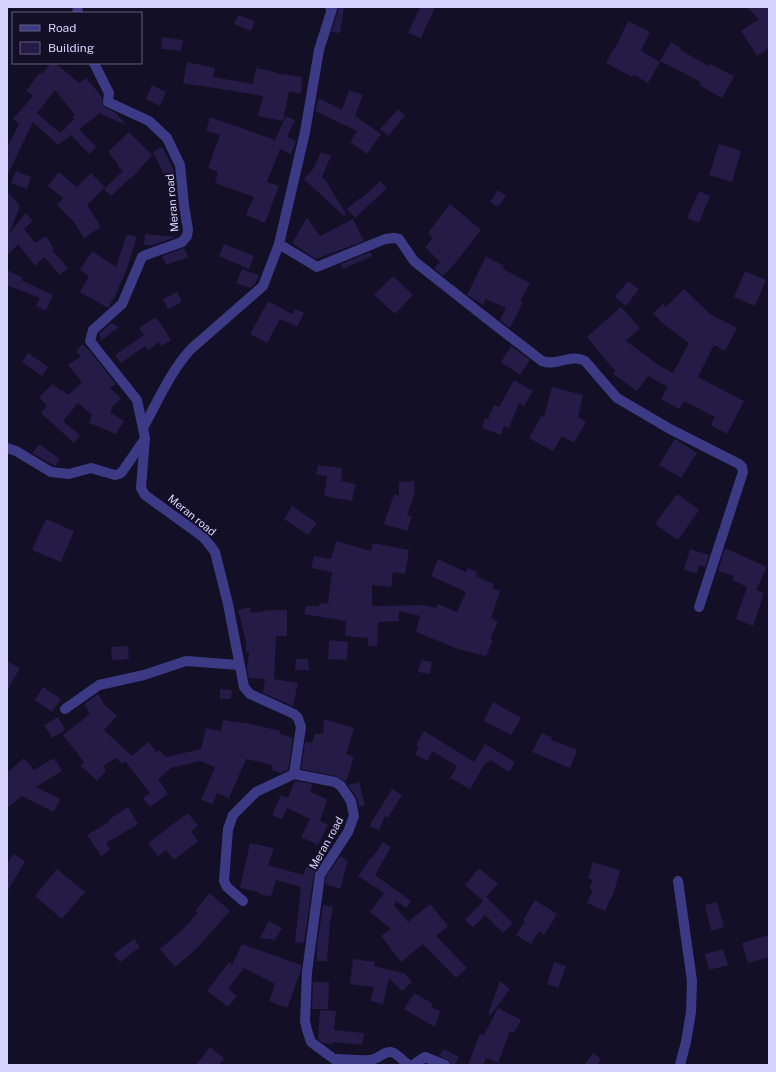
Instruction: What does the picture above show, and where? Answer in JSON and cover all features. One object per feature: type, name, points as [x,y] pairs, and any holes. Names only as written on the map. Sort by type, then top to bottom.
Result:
[{"type":"street","points":[[7,448],[16,451],[51,472],[69,474],[91,468],[115,475],[119,474],[122,472],[144,433],[167,380],[180,361],[191,349],[263,286],[279,244],[305,132],[319,50],[332,9],[330,7]]},
{"type":"street","name":"Meran road","points":[[94,64],[109,93],[108,102],[149,121],[167,138],[180,165],[188,230],[187,236],[182,242],[142,257],[122,304],[93,330],[90,341],[137,400],[144,433],[141,488],[145,495],[203,537],[215,552],[228,604],[244,687],[250,694],[294,714],[298,718],[301,727],[294,774],[335,782],[341,786],[351,801],[354,816],[348,832],[320,875],[307,972],[305,1021],[311,1042],[334,1062],[344,1065]]},
{"type":"street","points":[[279,244],[317,267],[385,238],[400,239],[414,261],[542,361],[548,363],[572,358],[579,358],[585,361],[617,398],[670,429],[739,464],[742,467],[743,472],[699,607]]},
{"type":"street","points":[[65,709],[99,685],[186,662],[239,665]]},
{"type":"street","points":[[243,900],[224,882],[228,829],[233,815],[256,792],[294,774]]},
{"type":"street","points":[[678,881],[692,981],[691,1012],[686,1042],[680,1065]]},
{"type":"street","points":[[334,1062],[373,1060],[384,1053],[392,1052],[409,1065]]},
{"type":"street","points":[[413,1065],[425,1057],[445,1065]]},
{"type":"building","points":[[338,7],[344,7],[340,33],[331,32]]},
{"type":"building","points":[[420,7],[435,7],[421,38],[408,33]]},
{"type":"building","points":[[746,7],[769,7],[769,48],[757,56],[741,31],[759,19]]},
{"type":"building","points":[[238,15],[255,21],[251,31],[234,24]]},
{"type":"building","points":[[628,21],[650,32],[641,51],[660,62],[648,83],[634,75],[632,77],[606,63],[614,48],[615,49]]},
{"type":"building","points":[[162,37],[183,40],[181,51],[161,49]]},
{"type":"building","points":[[671,42],[681,48],[680,50],[709,66],[710,64],[734,76],[722,98],[699,85],[701,82],[660,61]]},
{"type":"building","points":[[187,62],[215,68],[213,77],[253,84],[256,68],[275,73],[302,77],[301,93],[289,92],[283,121],[258,116],[263,96],[183,83]]},
{"type":"building","points":[[50,64],[56,64],[79,83],[86,78],[102,97],[103,106],[116,113],[127,126],[100,113],[79,129],[96,147],[89,154],[71,135],[58,145],[33,122],[7,176],[7,148],[19,124],[13,119],[33,96],[26,91],[40,72],[42,74]],"holes":[[[55,90],[75,115],[72,117],[74,119],[60,133],[37,113]]]},
{"type":"building","points":[[152,85],[166,92],[160,106],[146,99]]},
{"type":"building","points":[[349,90],[363,95],[355,116],[381,134],[367,154],[350,142],[357,131],[315,111],[319,98],[342,110]]},
{"type":"building","points":[[398,109],[405,116],[388,136],[380,129]]},
{"type":"building","points":[[286,116],[295,120],[287,137],[296,141],[291,154],[280,149],[267,182],[279,186],[265,223],[246,215],[254,197],[215,183],[218,172],[208,168],[220,135],[206,131],[210,117],[275,140]]},
{"type":"building","points":[[129,132],[152,155],[132,178],[131,177],[111,196],[104,189],[123,171],[108,152]]},
{"type":"building","points":[[719,144],[741,151],[732,182],[709,175]]},
{"type":"building","points":[[162,147],[174,170],[174,175],[166,179],[153,152]]},
{"type":"building","points":[[321,152],[331,156],[322,177],[346,214],[344,216],[304,179],[313,169]]},
{"type":"building","points":[[16,171],[31,177],[27,189],[11,183]]},
{"type":"building","points":[[59,172],[77,187],[91,173],[105,187],[87,205],[101,227],[84,238],[73,221],[57,205],[63,198],[48,186]]},
{"type":"building","points":[[380,181],[387,188],[355,218],[347,209],[360,198],[361,199]]},
{"type":"building","points":[[498,190],[506,196],[498,207],[490,202]]},
{"type":"building","points":[[7,191],[20,206],[9,234],[26,213],[33,221],[24,229],[35,243],[46,236],[54,249],[52,250],[68,268],[60,275],[44,257],[35,266],[18,244],[7,256]]},
{"type":"building","points":[[699,191],[710,196],[699,223],[687,218]]},
{"type":"building","points":[[450,204],[481,230],[443,276],[434,268],[440,262],[425,247],[433,238],[428,233]]},
{"type":"building","points":[[170,208],[178,209],[179,223],[169,222]]},
{"type":"building","points":[[307,218],[320,236],[353,219],[364,241],[316,259],[292,243]]},
{"type":"building","points":[[127,234],[137,237],[126,271],[108,308],[80,292],[89,276],[80,270],[92,251],[116,267]]},
{"type":"building","points":[[145,234],[176,237],[153,245],[144,245]]},
{"type":"building","points":[[224,244],[254,256],[249,269],[219,256]]},
{"type":"building","points":[[184,248],[188,257],[166,265],[162,256]]},
{"type":"building","points":[[370,252],[372,256],[343,269],[341,264]]},
{"type":"building","points":[[486,256],[504,266],[503,269],[530,283],[520,301],[523,302],[510,328],[500,320],[506,308],[486,299],[483,305],[467,295]]},
{"type":"building","points":[[242,269],[259,275],[255,284],[250,288],[236,283]]},
{"type":"building","points":[[7,270],[23,278],[21,280],[53,295],[46,311],[36,306],[40,298],[7,285]]},
{"type":"building","points":[[745,271],[766,280],[755,306],[734,297]]},
{"type":"building","points":[[393,276],[413,295],[395,314],[374,295]]},
{"type":"building","points":[[628,281],[639,289],[626,306],[615,297]]},
{"type":"building","points":[[684,289],[711,315],[737,328],[725,351],[714,345],[698,377],[744,401],[727,434],[711,425],[715,417],[684,401],[679,409],[661,399],[668,387],[648,376],[637,391],[613,374],[615,371],[587,337],[621,307],[640,328],[626,341],[660,366],[673,373],[689,343],[661,322],[653,313],[663,304],[666,307]]},
{"type":"building","points":[[177,292],[182,302],[168,309],[163,299]]},
{"type":"building","points":[[268,301],[292,314],[295,309],[304,313],[297,327],[280,319],[267,343],[250,334]]},
{"type":"building","points":[[156,317],[171,340],[162,346],[159,342],[148,350],[145,346],[121,363],[115,355],[144,335],[139,328]]},
{"type":"building","points":[[111,323],[119,327],[102,340],[99,334]]},
{"type":"building","points":[[82,344],[89,350],[116,384],[110,388],[121,398],[111,408],[112,409],[110,412],[124,421],[116,434],[89,423],[92,415],[78,403],[63,421],[80,435],[74,443],[41,413],[47,406],[39,397],[53,384],[68,395],[82,382],[68,365],[81,356],[76,352]]},
{"type":"building","points":[[511,346],[530,360],[520,375],[501,362]]},
{"type":"building","points":[[28,353],[48,367],[42,376],[22,362]]},
{"type":"building","points":[[514,380],[533,391],[524,406],[519,403],[509,428],[504,426],[501,435],[482,428],[485,418],[488,419],[494,405],[499,407]]},
{"type":"building","points":[[552,387],[583,395],[578,417],[586,422],[574,443],[562,436],[553,451],[529,438],[542,415],[544,417]]},
{"type":"building","points":[[675,439],[697,453],[681,478],[659,465]]},
{"type":"building","points":[[39,444],[60,459],[55,466],[32,453]]},
{"type":"building","points":[[318,465],[342,468],[341,481],[356,484],[352,501],[324,496],[327,476],[316,475]]},
{"type":"building","points":[[414,481],[415,493],[407,515],[412,516],[407,531],[384,524],[394,494],[399,496],[399,482]]},
{"type":"building","points":[[677,494],[699,510],[678,540],[655,524]]},
{"type":"building","points":[[292,506],[317,523],[308,535],[284,519]]},
{"type":"building","points":[[46,519],[74,531],[61,562],[32,550]]},
{"type":"building","points":[[336,541],[371,551],[373,543],[409,550],[405,574],[393,572],[391,587],[372,585],[372,606],[424,605],[436,608],[438,604],[457,612],[466,592],[431,576],[438,559],[466,572],[468,568],[477,572],[476,576],[494,584],[492,588],[500,591],[491,618],[498,622],[490,639],[493,640],[486,656],[458,649],[416,632],[420,616],[399,611],[399,621],[378,622],[377,646],[368,646],[368,638],[345,636],[346,621],[304,614],[306,606],[319,606],[319,604],[328,603],[332,572],[311,568],[314,556],[331,559]]},
{"type":"building","points":[[725,548],[767,567],[756,590],[764,593],[753,626],[736,619],[747,587],[732,580],[734,576],[718,571]]},
{"type":"building","points":[[690,549],[709,555],[705,567],[699,565],[697,574],[684,570]]},
{"type":"building","points":[[250,607],[251,613],[271,610],[287,610],[287,636],[276,636],[274,679],[298,683],[293,706],[263,693],[265,679],[249,678],[247,670],[249,652],[246,652],[246,641],[238,610]]},
{"type":"building","points":[[329,640],[348,642],[347,660],[328,659]]},
{"type":"building","points":[[128,646],[129,659],[112,660],[111,647]]},
{"type":"building","points":[[296,659],[308,659],[309,670],[295,670]]},
{"type":"building","points":[[421,660],[432,662],[430,674],[418,672]]},
{"type":"building","points":[[7,661],[20,668],[7,691]]},
{"type":"building","points":[[43,687],[61,699],[52,712],[35,700]]},
{"type":"building","points":[[220,689],[232,690],[231,699],[220,699]]},
{"type":"building","points":[[98,694],[104,704],[117,716],[104,730],[132,756],[148,742],[157,752],[159,750],[166,757],[201,749],[206,728],[221,731],[223,720],[251,724],[280,731],[280,734],[293,738],[288,770],[281,773],[271,770],[273,765],[246,759],[229,798],[217,793],[213,804],[201,800],[215,767],[200,761],[171,768],[158,779],[168,794],[150,807],[143,798],[150,793],[125,761],[122,764],[116,758],[103,766],[106,771],[97,781],[81,766],[84,762],[63,735],[90,714],[84,704]]},
{"type":"building","points":[[493,702],[521,718],[511,735],[484,721]]},
{"type":"building","points":[[58,717],[65,730],[52,738],[44,725]]},
{"type":"building","points":[[324,719],[354,728],[346,754],[354,757],[346,782],[336,776],[301,769],[305,742],[312,743],[315,734],[323,734]]},
{"type":"building","points":[[424,731],[474,762],[485,744],[515,762],[509,772],[490,760],[488,763],[486,762],[470,789],[450,778],[457,766],[432,751],[427,761],[415,754],[419,747],[416,746]]},
{"type":"building","points":[[542,733],[552,738],[551,740],[577,750],[570,768],[532,752]]},
{"type":"building","points":[[24,758],[34,770],[54,758],[62,771],[36,787],[60,799],[54,812],[22,796],[7,808],[7,773]]},
{"type":"building","points":[[295,781],[313,784],[310,792],[327,799],[320,821],[328,825],[318,845],[301,837],[310,819],[287,808],[282,819],[272,815],[281,795],[288,798]]},
{"type":"building","points":[[359,782],[365,805],[359,807],[357,798],[348,785]]},
{"type":"building","points":[[392,789],[402,795],[388,818],[385,816],[379,830],[369,826]]},
{"type":"building","points":[[128,807],[138,824],[106,843],[110,850],[101,856],[87,835],[109,822],[108,820]]},
{"type":"building","points":[[188,813],[198,826],[191,831],[198,841],[174,860],[166,850],[158,856],[148,843]]},
{"type":"building","points":[[383,842],[391,847],[375,875],[411,901],[406,908],[396,901],[394,905],[408,922],[430,904],[448,926],[436,936],[467,968],[456,978],[423,944],[401,962],[381,936],[391,929],[370,912],[384,893],[358,876]]},
{"type":"building","points":[[250,843],[274,848],[268,865],[303,875],[309,861],[318,866],[314,874],[304,943],[295,942],[301,887],[276,880],[271,897],[240,888]]},
{"type":"building","points":[[13,854],[25,861],[7,892],[7,864]]},
{"type":"building","points":[[340,856],[348,861],[340,889],[325,884],[326,877]]},
{"type":"building","points":[[593,862],[620,870],[614,892],[605,911],[587,903],[593,890],[589,888],[593,880],[588,878]]},
{"type":"building","points":[[479,868],[498,884],[486,897],[513,923],[503,933],[485,915],[473,927],[465,920],[483,901],[465,885]]},
{"type":"building","points":[[57,869],[85,892],[62,919],[35,896]]},
{"type":"building","points":[[210,893],[230,911],[196,949],[175,967],[160,949],[180,932],[198,913],[195,911]]},
{"type":"building","points":[[535,900],[557,914],[544,935],[539,931],[531,944],[516,935],[525,922],[523,920]]},
{"type":"building","points":[[717,902],[724,927],[711,931],[705,905]]},
{"type":"building","points":[[323,905],[333,907],[327,961],[317,961],[317,945]]},
{"type":"building","points":[[269,921],[282,928],[275,940],[260,938]]},
{"type":"building","points":[[769,935],[769,957],[748,963],[742,943]]},
{"type":"building","points":[[134,939],[140,947],[120,962],[114,954]]},
{"type":"building","points":[[242,944],[301,965],[301,971],[287,1008],[269,1001],[275,984],[244,968],[228,989],[237,996],[228,1007],[207,991],[229,962],[232,965]]},
{"type":"building","points":[[723,949],[728,965],[709,970],[705,954]]},
{"type":"building","points":[[353,959],[375,962],[374,966],[404,973],[412,982],[402,991],[389,978],[383,1004],[370,1001],[374,987],[350,984]]},
{"type":"building","points":[[554,962],[566,966],[558,988],[547,984]]},
{"type":"building","points":[[500,981],[510,989],[491,1015],[488,1014]]},
{"type":"building","points":[[313,982],[329,982],[328,1009],[312,1009]]},
{"type":"building","points":[[414,993],[433,1004],[431,1007],[440,1011],[435,1027],[404,1009]]},
{"type":"building","points":[[498,1008],[521,1020],[514,1033],[510,1031],[498,1063],[486,1058],[483,1065],[468,1065],[480,1034],[484,1035]]},
{"type":"building","points":[[320,1010],[336,1011],[334,1030],[364,1033],[362,1045],[333,1042],[333,1044],[323,1043],[318,1039]]},
{"type":"building","points":[[210,1047],[224,1058],[219,1065],[196,1065]]},
{"type":"building","points":[[443,1049],[459,1057],[455,1065],[451,1065],[450,1061],[439,1056]]},
{"type":"building","points":[[593,1053],[601,1059],[597,1065],[584,1065]]}]
